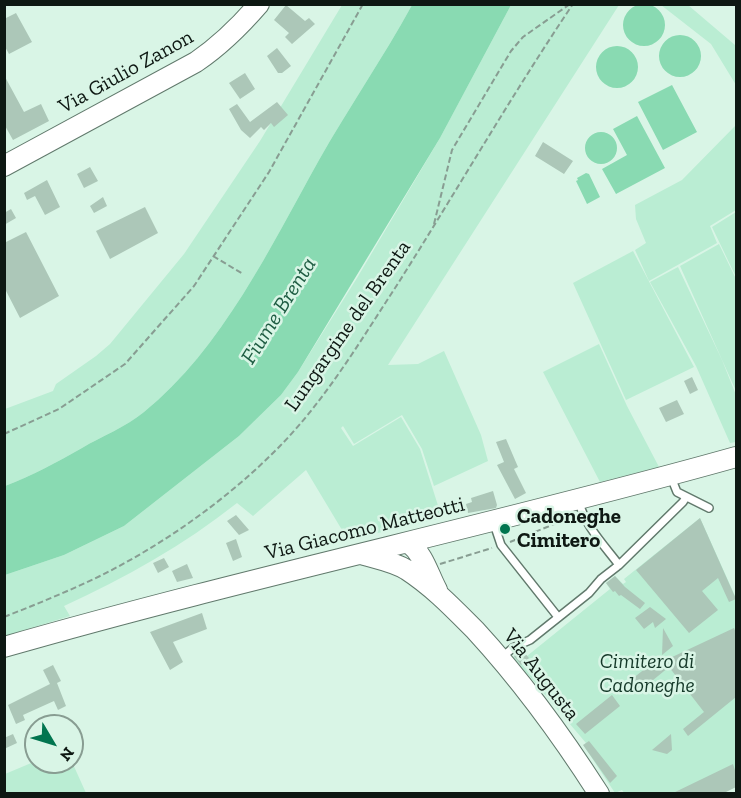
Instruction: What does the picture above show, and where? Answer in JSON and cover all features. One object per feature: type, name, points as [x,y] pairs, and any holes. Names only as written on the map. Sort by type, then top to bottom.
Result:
[{"type":"main road","name":"Via Giulio Zanon","points":[[4,166],[196,62],[216,49],[238,29],[259,4]]},
{"type":"main road","name":"Via Giacomo Matteotti","points":[[4,647],[204,593],[494,522],[736,456]]},
{"type":"main road","points":[[361,555],[396,564],[422,566],[436,536]]},
{"type":"main road","name":"Via Augusta","points":[[409,543],[422,566],[426,568],[438,592],[500,658],[547,719],[599,794]]},
{"type":"lane","points":[[670,475],[677,492],[709,508]]},
{"type":"lane","points":[[500,658],[514,647],[530,640],[589,593],[686,497]]},
{"type":"lane","points":[[578,500],[587,522],[619,565]]},
{"type":"lane","points":[[494,522],[501,545],[558,617]]},
{"type":"path","points":[[4,434],[59,409],[125,364],[194,286],[269,172],[363,4]]},
{"type":"path","points":[[433,228],[452,150],[506,60],[523,37],[572,4]]},
{"type":"path","name":"Lungargine del Brenta","points":[[4,617],[101,576],[148,549],[232,490],[280,446],[316,403],[372,324],[572,4]]},
{"type":"path","points":[[213,256],[243,274]]},
{"type":"path","points":[[422,566],[492,548]]},
{"type":"green space","points":[[342,5],[412,5],[330,140],[243,295],[221,327],[172,387],[144,412],[122,427],[44,469],[5,486],[5,409],[53,391],[56,384],[110,344],[184,254],[260,141]]},
{"type":"green space","points":[[511,5],[619,5],[388,365],[418,364],[444,351],[481,435],[488,461],[434,486],[422,449],[402,415],[354,444],[343,426],[341,428],[353,446],[401,417],[420,449],[442,518],[348,540],[306,470],[253,516],[237,503],[154,560],[64,606],[70,616],[5,636],[5,575],[64,555],[124,526],[239,436],[281,395],[357,278],[440,138]]},
{"type":"green space","points":[[661,5],[688,5],[735,45],[736,85],[711,44]]},
{"type":"green space","points":[[736,125],[736,210],[710,226],[717,243],[649,281],[635,250],[646,243],[636,219],[635,205],[682,180]]},
{"type":"green space","points":[[736,212],[736,277],[712,227]]},
{"type":"green space","points":[[719,244],[736,279],[736,391],[680,266]]},
{"type":"green space","points":[[633,251],[694,367],[626,400],[573,283]]},
{"type":"green space","points":[[678,267],[736,395],[736,442],[730,443],[696,366],[650,282]]},
{"type":"green space","points":[[599,344],[627,406],[659,467],[600,482],[543,372]]},
{"type":"green space","name":"Cimitero di Cadoneghe","points":[[700,518],[736,598],[736,787],[722,793],[625,794],[622,790],[615,793],[584,746],[586,743],[513,657],[522,650],[527,656],[610,589],[606,583],[615,576],[623,584],[626,582],[624,579]]},
{"type":"green space","points":[[24,766],[24,774],[77,774],[86,793],[5,793],[5,774]]},
{"type":"water","points":[[644,4],[659,10],[665,25],[659,40],[644,46],[629,40],[623,25],[629,10]]},
{"type":"water","name":"Fiume Brenta","points":[[412,5],[511,5],[440,138],[298,372],[281,395],[239,436],[124,526],[64,555],[5,575],[5,486],[25,478],[122,427],[144,412],[172,387],[198,358],[243,295],[330,140]]},
{"type":"water","points":[[680,35],[695,41],[701,56],[695,71],[680,77],[665,71],[659,56],[665,41]]},
{"type":"water","points":[[617,46],[632,52],[638,67],[632,82],[617,88],[602,82],[596,67],[602,52]]},
{"type":"water","points":[[672,85],[697,132],[663,150],[638,102]]},
{"type":"water","points":[[637,116],[665,168],[616,194],[602,169],[627,155],[613,129]]},
{"type":"water","points":[[601,132],[612,137],[617,148],[612,159],[601,164],[590,159],[585,148],[590,137]]},
{"type":"water","points":[[586,173],[589,174],[600,197],[587,204],[576,181]]},
{"type":"building","points":[[286,5],[305,21],[309,18],[315,24],[292,44],[285,37],[289,33],[274,20]]},
{"type":"building","points":[[16,13],[32,42],[9,54],[4,45],[4,19]]},
{"type":"building","points":[[277,48],[291,66],[282,73],[278,73],[267,56]]},
{"type":"building","points":[[245,73],[255,89],[240,99],[229,83]]},
{"type":"building","points":[[4,75],[24,112],[41,104],[49,121],[13,140],[4,124]]},
{"type":"building","points":[[277,102],[288,115],[274,127],[271,123],[264,130],[261,127],[250,138],[241,130],[229,109],[237,104],[250,122]]},
{"type":"building","points":[[543,142],[573,161],[564,174],[535,156]]},
{"type":"building","points":[[90,167],[98,181],[84,188],[77,174]]},
{"type":"building","points":[[47,180],[60,207],[45,215],[35,196],[27,200],[24,193]]},
{"type":"building","points":[[103,197],[107,206],[94,213],[90,206]]},
{"type":"building","points":[[145,207],[158,233],[110,259],[96,231]]},
{"type":"building","points":[[11,209],[16,218],[4,225],[4,213]]},
{"type":"building","points":[[26,232],[59,296],[20,318],[4,287],[4,243]]},
{"type":"building","points":[[692,377],[698,390],[690,394],[684,381]]},
{"type":"building","points":[[677,400],[684,414],[666,422],[659,408]]},
{"type":"building","points":[[506,439],[518,467],[514,469],[526,493],[515,499],[497,465],[504,462],[496,442]]},
{"type":"building","points":[[493,491],[496,508],[468,513],[466,504],[472,502],[471,498]]},
{"type":"building","points":[[236,515],[249,530],[239,535],[227,521]]},
{"type":"building","points":[[700,518],[736,599],[729,602],[718,578],[702,591],[718,610],[689,633],[636,570]]},
{"type":"building","points":[[236,539],[242,557],[233,561],[226,543]]},
{"type":"building","points":[[164,558],[169,567],[158,573],[153,563]]},
{"type":"building","points":[[187,564],[193,578],[177,582],[172,571]]},
{"type":"building","points":[[615,576],[645,603],[640,609],[615,591],[613,592],[606,583]]},
{"type":"building","points":[[650,607],[666,619],[655,628],[653,622],[644,629],[635,618]]},
{"type":"building","points":[[202,613],[207,629],[173,642],[183,662],[170,670],[150,632]]},
{"type":"building","points":[[663,628],[673,646],[662,655]]},
{"type":"building","points":[[734,628],[736,633],[736,697],[688,736],[683,729],[704,712],[669,667],[636,694],[627,683],[651,664],[653,666]]},
{"type":"building","points":[[522,650],[529,658],[521,665],[514,656]]},
{"type":"building","points":[[53,665],[61,681],[57,683],[66,706],[58,710],[54,701],[24,714],[24,720],[16,724],[8,705],[50,684],[43,670]]},
{"type":"building","points":[[612,695],[620,706],[585,734],[576,724]]},
{"type":"building","points":[[13,734],[17,743],[4,749],[4,738]]},
{"type":"building","points":[[671,734],[672,750],[667,754],[652,750]]},
{"type":"building","points":[[589,741],[617,776],[610,783],[583,745]]},
{"type":"building","points":[[733,764],[736,773],[736,787],[722,794],[671,794]]},
{"type":"place","name":"Cadoneghe Cimitero","points":[[505,529]]}]
